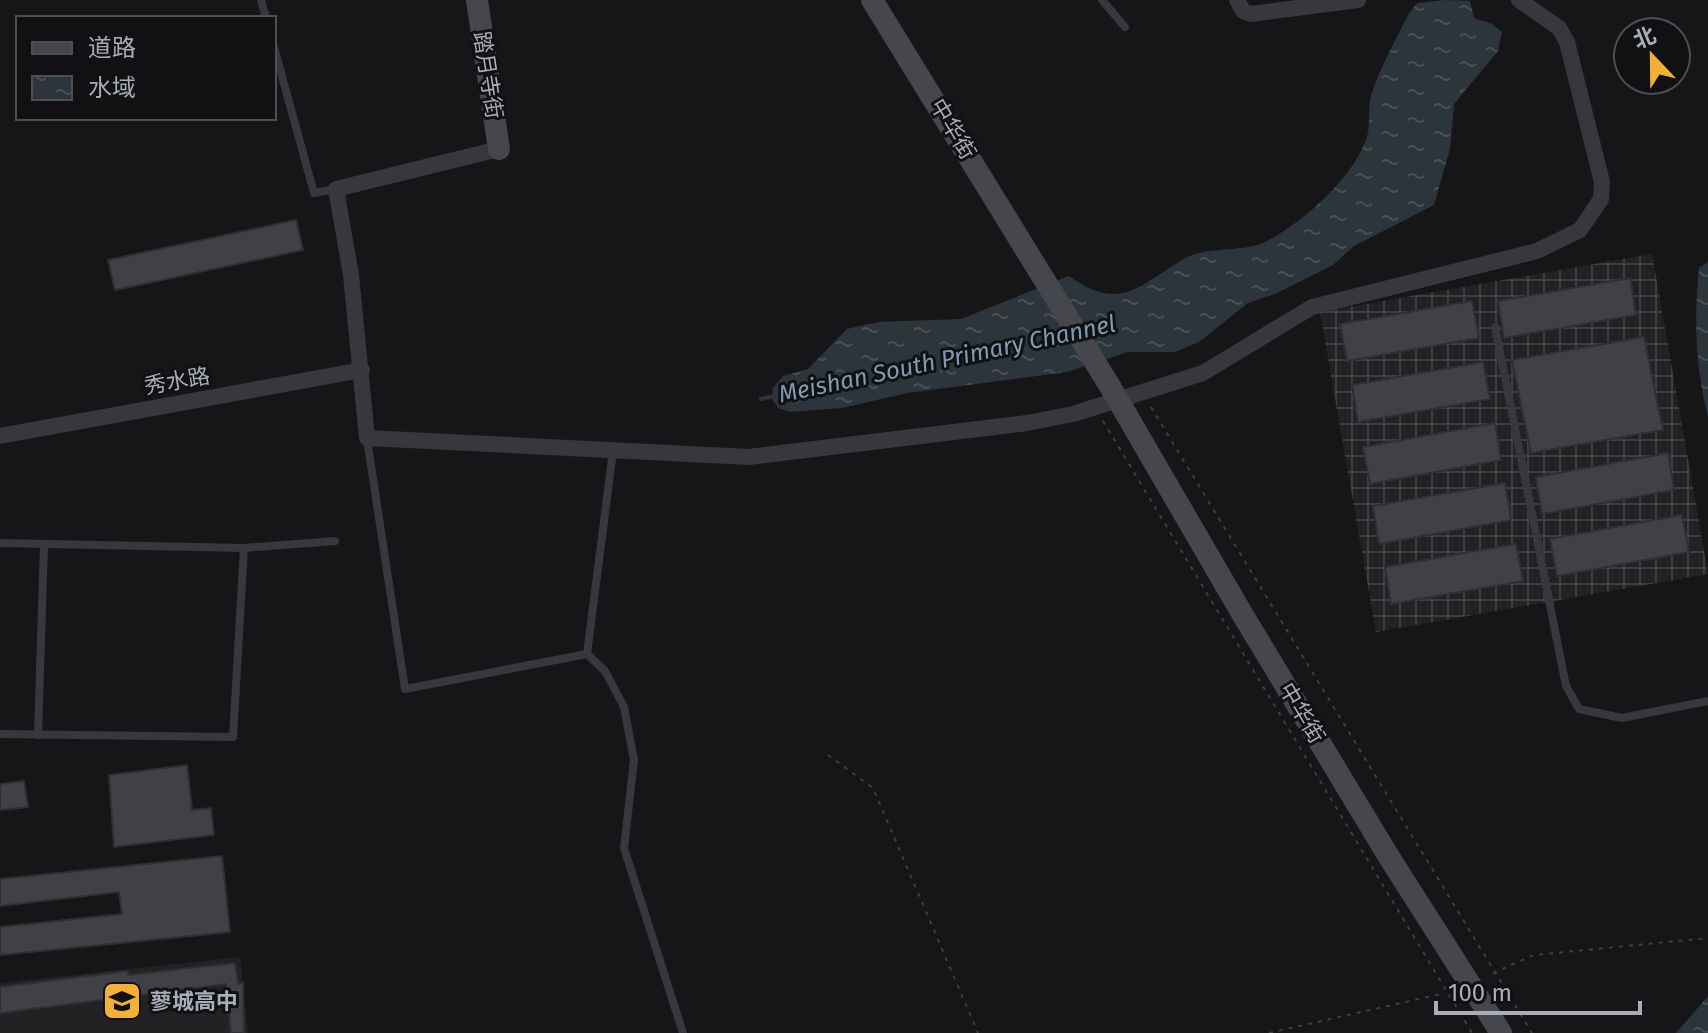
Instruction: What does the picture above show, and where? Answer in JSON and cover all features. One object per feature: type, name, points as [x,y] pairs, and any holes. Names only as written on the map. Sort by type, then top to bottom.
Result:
[{"type":"main road","name":"踏月寺街","points":[[477,0],[499,149]]},
{"type":"main road","name":"中华街","points":[[881,4],[1115,394],[1252,631],[1501,1033]]},
{"type":"street","points":[[1237,0],[1243,11],[1251,14],[1358,0]]},
{"type":"street","points":[[499,149],[336,189],[362,370],[367,438],[749,457],[1027,423],[1115,394],[1220,365],[1312,307],[1504,261],[1537,251],[1580,230],[1601,199],[1602,182],[1567,42],[1559,28],[1519,0]]},
{"type":"street","name":"秀水路","points":[[0,436],[362,370]]},
{"type":"lane","points":[[1102,0],[1125,27]]},
{"type":"lane","points":[[276,54],[314,193],[336,189]]},
{"type":"lane","points":[[1495,327],[1566,686],[1579,709],[1622,718],[1708,701]]},
{"type":"lane","points":[[367,438],[405,689],[587,654]]},
{"type":"lane","points":[[587,654],[613,451]]},
{"type":"lane","points":[[0,543],[244,548],[335,541]]},
{"type":"lane","points":[[38,735],[44,544]]},
{"type":"lane","points":[[0,734],[233,737],[244,548]]},
{"type":"lane","points":[[587,654],[605,671],[624,707],[634,760],[624,848],[683,1033]]},
{"type":"path","points":[[828,755],[873,788],[978,1033]]},
{"type":"path","points":[[1532,1033],[1492,974],[1534,955],[1708,938]]},
{"type":"path","points":[[1269,1033],[1446,992],[1472,1033]]},
{"type":"shaded area","points":[[1652,254],[1708,574],[1376,632],[1320,312]]},
{"type":"shaded area","name":"蓼城高中","points":[[240,957],[248,1033],[0,1033],[0,983]]},
{"type":"water","points":[[1470,1],[1474,18],[1492,24],[1502,32],[1498,51],[1454,104],[1450,149],[1434,205],[1354,246],[1333,265],[1275,294],[1248,303],[1199,342],[1175,352],[1128,352],[1067,372],[907,393],[842,408],[790,412],[778,408],[772,399],[773,388],[783,376],[808,369],[847,329],[878,322],[961,319],[1069,276],[1102,293],[1128,292],[1192,255],[1255,246],[1280,234],[1327,196],[1353,165],[1368,133],[1370,101],[1375,85],[1409,13],[1417,3]]},
{"type":"water","points":[[1708,262],[1708,416],[1698,361],[1696,306],[1699,268]]},
{"type":"water","points":[[1708,996],[1708,1033],[1676,1033]]},
{"type":"building","points":[[296,220],[303,250],[115,290],[108,260]]},
{"type":"building","points":[[1630,278],[1636,315],[1504,338],[1498,301]]},
{"type":"building","points":[[1472,301],[1479,338],[1347,361],[1340,324]]},
{"type":"building","points":[[1644,337],[1663,430],[1531,453],[1512,360]]},
{"type":"building","points":[[1483,362],[1490,399],[1358,422],[1352,385]]},
{"type":"building","points":[[1495,423],[1501,460],[1370,484],[1363,447]]},
{"type":"building","points":[[1668,453],[1674,490],[1542,514],[1536,477]]},
{"type":"building","points":[[1505,483],[1511,520],[1379,544],[1373,506]]},
{"type":"building","points":[[1682,515],[1689,552],[1557,576],[1550,539]]},
{"type":"building","points":[[1516,544],[1523,581],[1391,604],[1385,567]]},
{"type":"building","points":[[187,765],[192,810],[211,808],[214,835],[114,847],[109,775]]},
{"type":"building","points":[[24,781],[28,807],[0,810],[0,784]]},
{"type":"building","points":[[222,856],[230,932],[0,955],[0,927],[122,914],[119,892],[0,906],[0,879]]},
{"type":"building","points":[[235,963],[238,984],[243,983],[244,1033],[231,1033],[226,984],[0,1013],[0,987],[128,971],[128,975]]},
{"type":"waterway","name":"Meishan South Primary Channel","points":[[761,399],[774,396]]},
{"type":"place","name":"蓼城高中","points":[[122,1001]]}]
